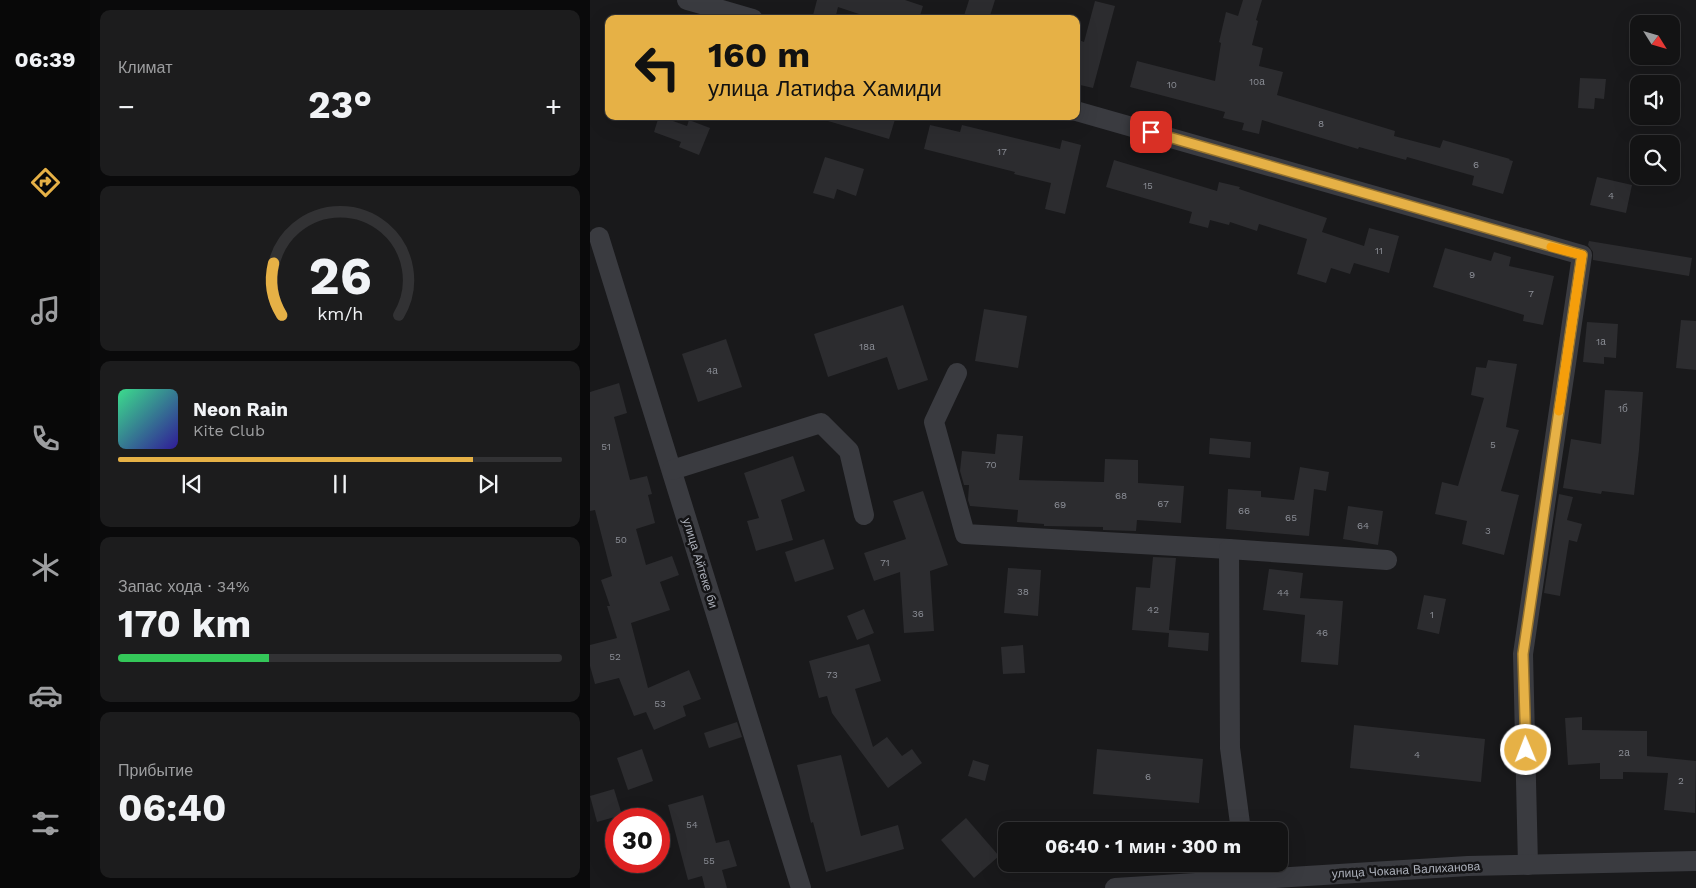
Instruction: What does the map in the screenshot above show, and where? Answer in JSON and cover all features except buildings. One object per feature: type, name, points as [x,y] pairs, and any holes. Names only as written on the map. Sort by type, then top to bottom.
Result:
[{"type":"street","points":[[687,0],[739,15]]},
{"type":"street","points":[[1080,112],[1582,255],[1523,654],[1528,864]]},
{"type":"street","name":"улица Айтеке би","points":[[600,237],[801,888]]},
{"type":"street","points":[[957,373],[934,422],[965,534],[1387,560]]},
{"type":"street","points":[[672,470],[820,423],[849,451],[864,516]]},
{"type":"street","points":[[1229,549],[1230,748],[1240,822]]},
{"type":"street","name":"улица Чокана Валиханова","points":[[1288,871],[1696,861]]},
{"type":"street","name":"улица Чокана Валиханова","points":[[1116,888],[1247,872]]},
{"type":"slow traffic","points":[[1551,247],[1582,255],[1559,411]]},
{"type":"route","points":[[1151,132],[1582,255],[1523,654],[1526,750]]}]
